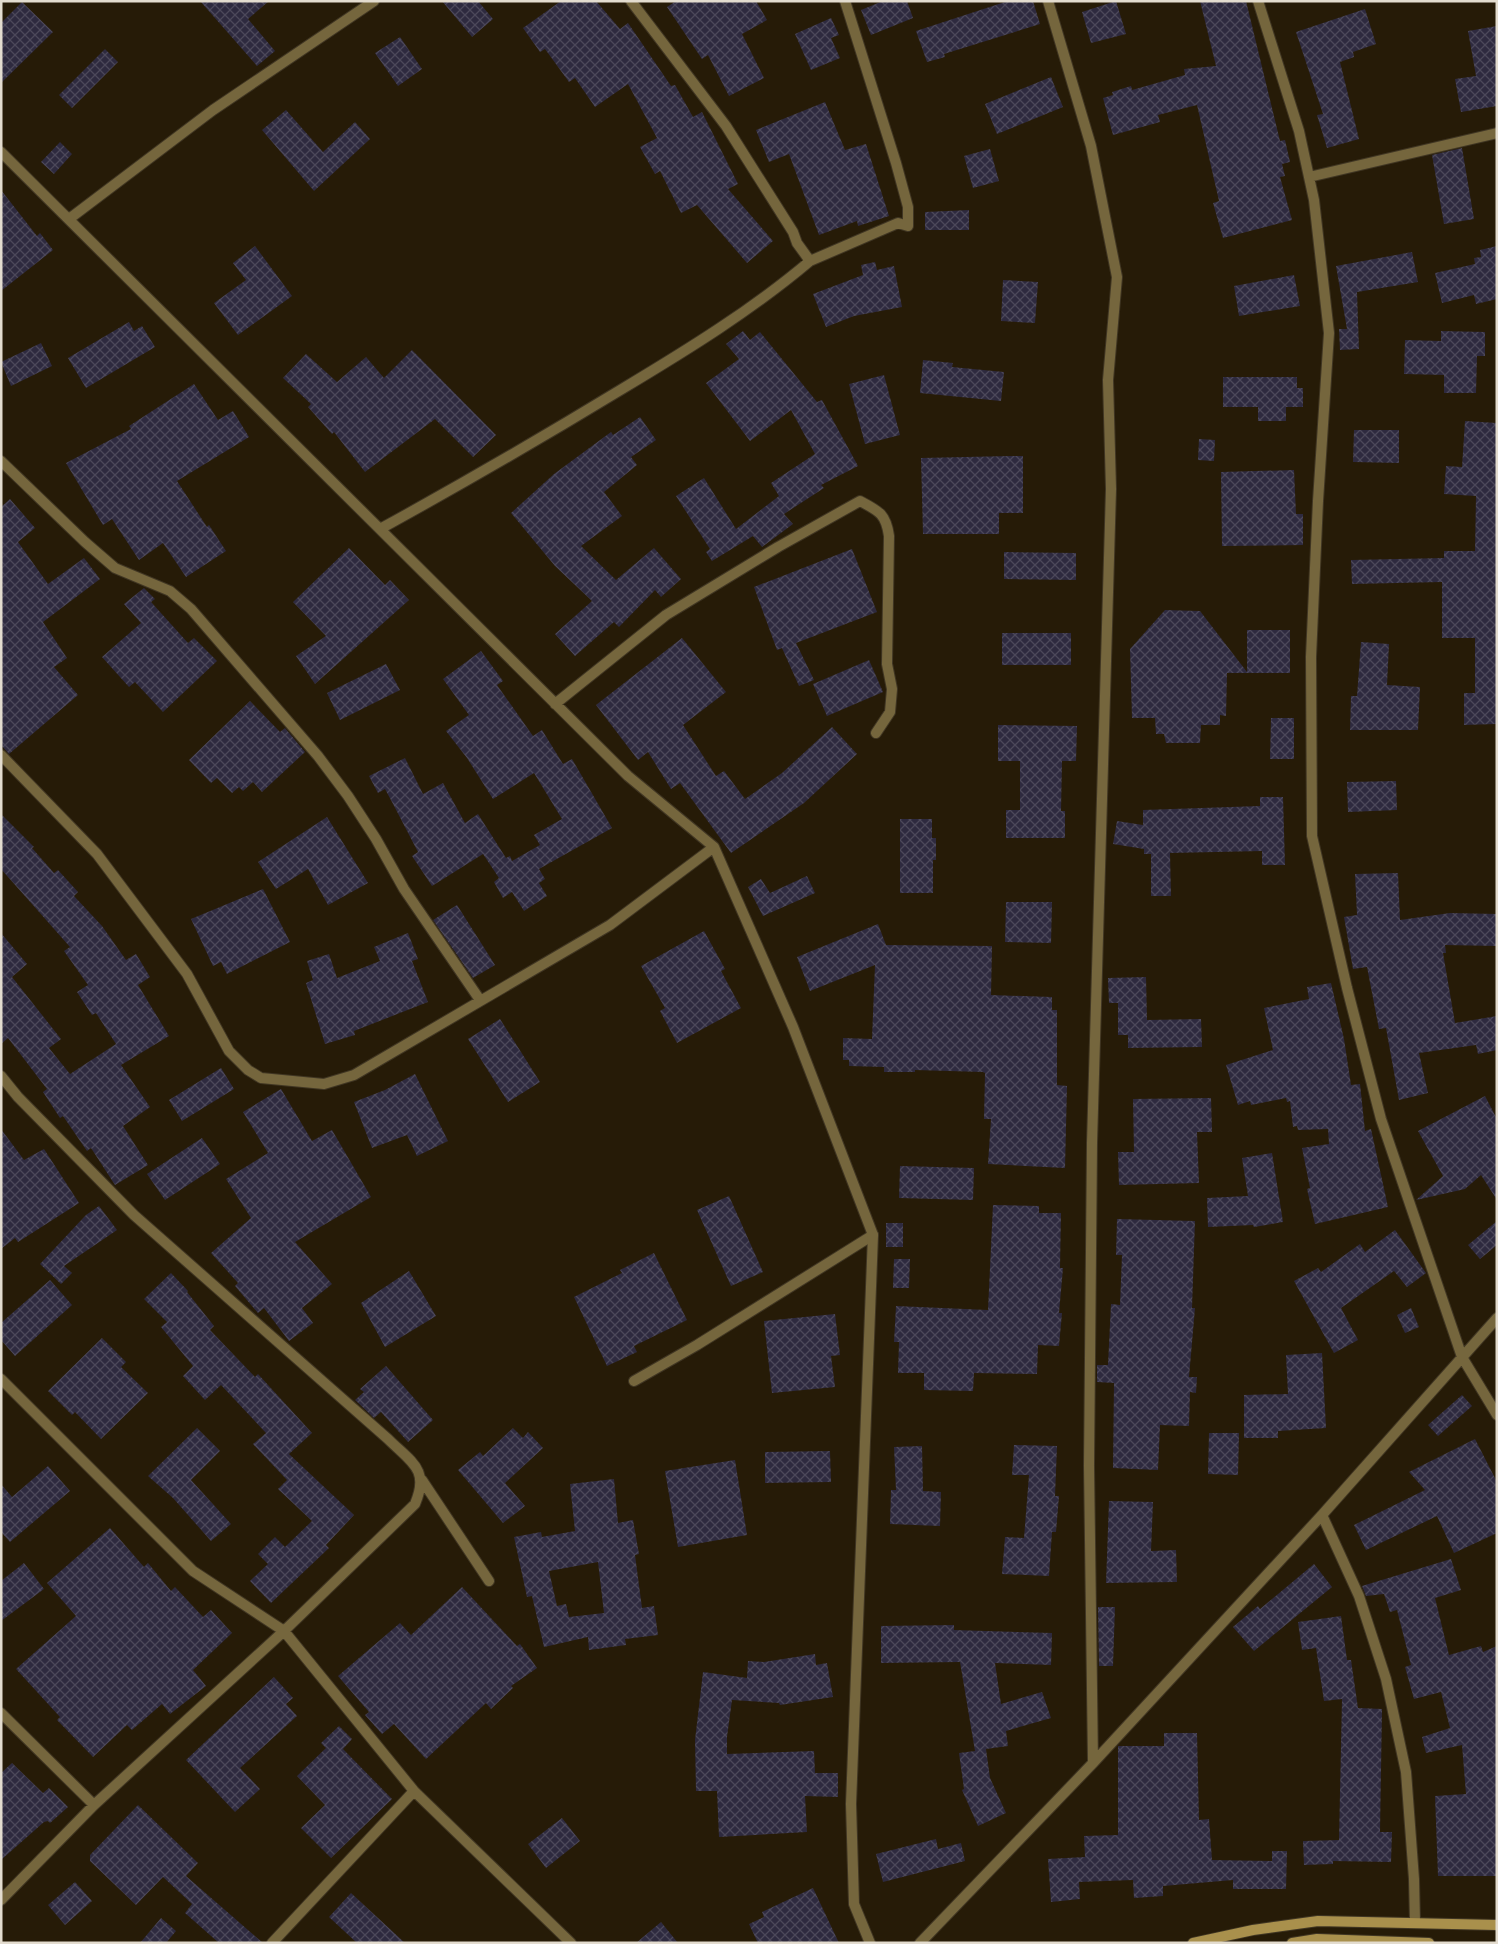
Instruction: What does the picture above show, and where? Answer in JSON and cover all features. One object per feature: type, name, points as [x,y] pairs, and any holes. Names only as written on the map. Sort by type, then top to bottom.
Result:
[{"type":"main road","points":[[1193,1943],[1253,1930],[1318,1922],[1497,1924]]},
{"type":"main road","points":[[1292,1943],[1317,1939],[1429,1943]]},
{"type":"street","points":[[69,219],[213,110],[374,1]]},
{"type":"street","points":[[631,1],[726,126],[793,232],[797,243],[810,261]]},
{"type":"street","points":[[380,528],[556,429],[671,360],[772,293],[810,261],[898,223],[908,226],[908,207],[896,163],[845,1]]},
{"type":"street","points":[[1048,1],[1090,146],[1118,277],[1108,380],[1111,489],[1092,1143],[1089,1466],[1093,1763]]},
{"type":"street","points":[[1258,1],[1299,131],[1314,200],[1329,333],[1318,501],[1311,657],[1312,836],[1347,988],[1382,1120],[1462,1357],[1497,1415]]},
{"type":"street","points":[[1309,177],[1497,133]]},
{"type":"street","points":[[1,152],[5,163],[69,219],[628,776],[714,846],[793,1027],[873,1235],[851,1804],[854,1904],[870,1943]]},
{"type":"street","points":[[1,462],[115,568],[130,576],[170,591],[191,609],[300,734],[342,788],[376,839],[404,889],[480,1000]]},
{"type":"street","points":[[555,704],[666,616],[778,547],[860,501],[877,510],[887,520],[887,664],[892,689],[890,712],[876,733]]},
{"type":"street","points":[[1,755],[97,854],[188,974],[229,1051],[248,1070],[260,1078],[324,1084],[354,1075],[610,925],[714,846]]},
{"type":"street","points":[[1,1076],[18,1097],[134,1215],[388,1440],[419,1470],[422,1480],[422,1488],[415,1504],[284,1631],[94,1805],[1,1900]]},
{"type":"street","points":[[634,1381],[697,1345],[873,1235]]},
{"type":"street","points":[[920,1943],[1093,1763],[1322,1515],[1497,1318]]},
{"type":"street","points":[[1,1379],[193,1571],[284,1631],[414,1791],[571,1943]]},
{"type":"street","points":[[422,1480],[490,1581]]},
{"type":"street","points":[[1322,1515],[1359,1596],[1386,1679],[1406,1772],[1414,1879],[1415,1922]]},
{"type":"street","points":[[1,1713],[94,1805]]},
{"type":"street","points":[[272,1943],[414,1791]]},
{"type":"building","points":[[200,1],[269,1],[248,19],[275,51],[257,66]]},
{"type":"building","points":[[442,1],[478,1],[493,19],[472,37]]},
{"type":"building","points":[[561,1],[596,1],[620,29],[628,23],[671,86],[675,85],[693,117],[702,112],[738,184],[728,189],[773,241],[747,263],[697,205],[681,213],[660,171],[655,174],[640,147],[657,138],[628,84],[595,107],[575,78],[569,82],[545,49],[540,52],[523,28]]},
{"type":"building","points":[[676,1],[756,1],[767,20],[742,34],[764,78],[729,96],[708,55],[702,59],[667,7]]},
{"type":"building","points":[[883,1],[907,1],[913,18],[871,35],[861,10]]},
{"type":"building","points":[[1008,1],[1033,1],[1040,24],[944,54],[945,57],[927,62],[916,31]]},
{"type":"building","points":[[1116,1],[1126,34],[1091,43],[1082,12]]},
{"type":"building","points":[[1200,1],[1246,1],[1280,141],[1285,140],[1290,162],[1282,164],[1285,176],[1280,177],[1292,220],[1223,238],[1213,203],[1219,201],[1197,105],[1158,115],[1160,122],[1113,135],[1103,98],[1113,95],[1112,92],[1131,86],[1132,90],[1185,75],[1184,69],[1216,66]]},
{"type":"building","points":[[22,2],[53,32],[1,83],[1,23]]},
{"type":"building","points":[[1365,9],[1376,44],[1353,52],[1354,57],[1340,62],[1359,139],[1327,148],[1317,115],[1323,114],[1296,32]]},
{"type":"building","points":[[831,18],[839,35],[831,38],[840,58],[811,70],[795,34]]},
{"type":"building","points":[[1497,26],[1497,106],[1461,112],[1455,79],[1476,76],[1468,31]]},
{"type":"building","points":[[400,37],[422,69],[398,86],[375,53]]},
{"type":"building","points":[[105,49],[118,62],[72,108],[59,95]]},
{"type":"building","points":[[1051,77],[1063,107],[997,134],[985,104]]},
{"type":"building","points":[[825,102],[845,150],[866,144],[889,216],[858,226],[857,221],[819,235],[789,154],[769,162],[756,130]]},
{"type":"building","points":[[286,110],[323,152],[355,122],[370,139],[314,191],[262,130]]},
{"type":"building","points":[[60,142],[72,154],[54,174],[41,162]]},
{"type":"building","points":[[1462,148],[1474,219],[1444,224],[1432,155]]},
{"type":"building","points":[[990,149],[999,181],[973,188],[964,156]]},
{"type":"building","points":[[1,190],[37,236],[40,233],[53,250],[1,291]]},
{"type":"building","points":[[969,210],[969,230],[925,230],[925,212]]},
{"type":"building","points":[[255,246],[292,296],[238,335],[214,303],[246,280],[233,263]]},
{"type":"building","points":[[1497,246],[1497,299],[1476,304],[1474,295],[1442,303],[1435,273],[1475,264],[1474,258],[1481,257],[1480,250]]},
{"type":"building","points":[[1412,252],[1418,282],[1357,292],[1359,349],[1340,350],[1339,329],[1347,329],[1336,266]]},
{"type":"building","points":[[875,262],[877,270],[894,266],[902,307],[854,316],[826,327],[813,294],[863,275],[861,265]]},
{"type":"building","points":[[1294,275],[1300,306],[1239,316],[1234,286]]},
{"type":"building","points":[[1003,280],[1038,282],[1035,323],[1001,321]]},
{"type":"building","points":[[129,322],[134,331],[142,326],[155,347],[86,388],[68,358]]},
{"type":"building","points":[[743,331],[750,340],[760,332],[817,402],[822,400],[858,466],[821,485],[824,488],[784,514],[793,524],[762,547],[753,536],[712,561],[706,552],[710,549],[676,496],[704,478],[736,529],[779,496],[771,483],[815,454],[791,410],[750,441],[706,383],[739,359],[726,344]]},
{"type":"building","points":[[1441,331],[1485,332],[1485,356],[1477,356],[1476,393],[1444,393],[1444,375],[1404,374],[1405,340],[1441,341]]},
{"type":"building","points":[[41,343],[52,366],[11,386],[1,362]]},
{"type":"building","points":[[412,350],[496,435],[473,457],[435,419],[365,472],[334,432],[332,434],[308,407],[311,404],[283,378],[306,354],[337,382],[366,357],[384,378]]},
{"type":"building","points":[[923,360],[953,363],[952,367],[1004,372],[1001,401],[920,393]]},
{"type":"building","points":[[884,375],[900,435],[865,444],[849,384]]},
{"type":"building","points":[[1223,377],[1297,377],[1297,388],[1303,388],[1303,407],[1286,407],[1286,421],[1258,421],[1258,407],[1223,407]]},
{"type":"building","points":[[194,384],[218,420],[233,411],[249,437],[177,481],[207,527],[209,525],[226,551],[186,577],[163,543],[139,560],[112,519],[103,525],[66,463],[131,429],[129,426]]},
{"type":"building","points":[[640,417],[656,440],[631,457],[637,465],[604,492],[622,516],[581,546],[616,580],[654,548],[681,579],[661,597],[655,590],[619,627],[614,622],[575,656],[555,634],[592,601],[555,566],[511,513],[554,474],[611,432],[613,435]]},
{"type":"building","points":[[1465,421],[1497,423],[1497,724],[1464,725],[1464,693],[1475,693],[1475,638],[1442,638],[1442,582],[1352,584],[1351,560],[1444,558],[1444,551],[1475,551],[1476,496],[1444,494],[1446,466],[1462,467]]},
{"type":"building","points":[[1354,430],[1399,430],[1399,463],[1353,462]]},
{"type":"building","points":[[1199,439],[1215,440],[1214,461],[1198,460]]},
{"type":"building","points":[[1023,456],[1023,513],[999,513],[999,534],[923,534],[921,458]]},
{"type":"building","points":[[1294,470],[1296,514],[1303,514],[1303,545],[1222,546],[1221,472]]},
{"type":"building","points":[[10,499],[35,528],[18,542],[48,584],[84,558],[100,579],[43,622],[67,658],[54,667],[78,695],[9,754],[1,745],[1,507]]},
{"type":"building","points":[[349,548],[385,585],[390,580],[409,600],[315,684],[296,656],[326,636],[293,602]]},
{"type":"building","points":[[852,549],[877,612],[796,643],[814,680],[799,686],[782,648],[777,650],[754,587]]},
{"type":"building","points":[[1004,552],[1076,553],[1076,580],[1004,579]]},
{"type":"building","points":[[144,588],[155,599],[151,602],[188,643],[194,638],[217,661],[163,712],[135,682],[129,687],[102,657],[141,623],[124,604]]},
{"type":"building","points":[[1165,610],[1200,611],[1247,672],[1247,630],[1290,630],[1290,673],[1227,673],[1226,716],[1220,715],[1220,725],[1201,725],[1200,743],[1166,743],[1164,734],[1156,734],[1155,718],[1132,718],[1130,649]]},
{"type":"building","points":[[1002,633],[1071,633],[1071,665],[1002,665]]},
{"type":"building","points":[[682,638],[726,692],[683,725],[716,776],[724,771],[745,799],[782,773],[832,727],[857,754],[804,803],[731,853],[680,783],[671,789],[648,752],[638,760],[596,705]]},
{"type":"building","points":[[1361,642],[1389,644],[1387,685],[1420,687],[1418,730],[1350,730],[1351,696],[1357,696]]},
{"type":"building","points":[[481,651],[503,681],[497,685],[533,736],[542,730],[563,764],[572,759],[612,828],[539,869],[545,879],[539,883],[547,896],[524,911],[512,892],[503,898],[494,882],[499,878],[483,854],[432,886],[412,856],[418,852],[385,789],[378,793],[369,776],[405,758],[423,794],[443,783],[465,823],[478,814],[506,858],[510,856],[512,861],[540,845],[534,835],[562,819],[534,773],[493,799],[467,758],[446,731],[469,715],[443,679]]},
{"type":"building","points":[[869,660],[883,692],[827,716],[813,684]]},
{"type":"building","points":[[386,664],[400,690],[340,720],[327,693]]},
{"type":"building","points":[[250,701],[280,732],[285,728],[305,752],[262,792],[253,782],[243,791],[239,787],[232,793],[217,778],[211,783],[189,760]]},
{"type":"building","points":[[1271,718],[1294,718],[1294,759],[1270,759]]},
{"type":"building","points":[[998,725],[1077,726],[1076,761],[1062,761],[1061,811],[1065,811],[1065,838],[1006,838],[1006,810],[1020,810],[1020,761],[998,761]]},
{"type":"building","points":[[1396,781],[1397,810],[1348,812],[1347,782]]},
{"type":"building","points":[[1260,797],[1283,797],[1285,865],[1262,865],[1262,851],[1170,853],[1171,896],[1151,896],[1151,854],[1144,854],[1144,849],[1113,844],[1117,821],[1143,825],[1143,810],[1260,806]]},
{"type":"building","points":[[1,814],[34,847],[32,848],[54,873],[58,870],[78,892],[74,896],[102,926],[126,960],[136,954],[150,977],[138,985],[169,1036],[121,1065],[150,1107],[123,1126],[148,1165],[115,1185],[91,1148],[87,1151],[63,1116],[60,1118],[43,1092],[47,1089],[8,1038],[1,1044],[1,933],[27,964],[12,977],[61,1039],[49,1048],[70,1074],[116,1044],[96,1013],[92,1015],[77,992],[88,985],[64,951],[70,947],[1,869]]},
{"type":"building","points":[[327,817],[368,883],[328,905],[308,869],[276,889],[258,862]]},
{"type":"building","points":[[900,819],[932,819],[932,838],[936,838],[936,860],[933,860],[933,893],[900,893]]},
{"type":"building","points":[[1398,873],[1400,920],[1450,913],[1497,914],[1497,946],[1445,945],[1446,953],[1443,953],[1455,1023],[1497,1016],[1497,1050],[1478,1054],[1476,1045],[1419,1053],[1428,1093],[1399,1100],[1386,1028],[1379,1029],[1367,967],[1353,969],[1344,917],[1357,915],[1355,874]]},
{"type":"building","points":[[807,876],[815,893],[763,916],[748,887],[761,879],[770,893]]},
{"type":"building","points":[[263,889],[290,942],[227,974],[221,962],[213,966],[191,919]]},
{"type":"building","points":[[1006,902],[1052,902],[1051,943],[1005,942]]},
{"type":"building","points":[[457,905],[495,965],[473,978],[433,920]]},
{"type":"building","points":[[878,924],[886,945],[992,946],[991,995],[1052,997],[1052,1010],[1057,1010],[1057,1085],[1067,1086],[1065,1168],[988,1164],[991,1119],[984,1119],[985,1073],[983,1072],[915,1070],[915,1072],[884,1072],[884,1067],[849,1066],[849,1060],[843,1060],[843,1038],[872,1039],[875,965],[810,991],[797,957]]},
{"type":"building","points":[[704,931],[725,969],[721,971],[741,1008],[677,1043],[660,1011],[665,1008],[641,966]]},
{"type":"building","points":[[408,933],[418,959],[412,961],[428,1002],[354,1031],[355,1035],[325,1044],[306,983],[313,980],[307,961],[329,954],[337,978],[380,961],[374,947]]},
{"type":"building","points":[[1146,977],[1147,1020],[1201,1019],[1202,1047],[1128,1048],[1128,1035],[1118,1035],[1118,1003],[1109,1003],[1108,978]]},
{"type":"building","points":[[1331,983],[1344,1039],[1351,1085],[1360,1084],[1365,1131],[1371,1129],[1388,1207],[1315,1224],[1307,1189],[1310,1188],[1302,1148],[1329,1144],[1328,1129],[1298,1130],[1297,1126],[1293,1127],[1290,1101],[1287,1102],[1286,1098],[1251,1105],[1250,1101],[1238,1105],[1226,1065],[1273,1050],[1264,1008],[1309,999],[1307,987]]},
{"type":"building","points":[[500,1019],[540,1082],[508,1102],[468,1039]]},
{"type":"building","points":[[221,1068],[234,1089],[182,1121],[169,1100]]},
{"type":"building","points":[[415,1074],[448,1141],[417,1156],[407,1135],[372,1148],[354,1102],[385,1090]]},
{"type":"building","points":[[281,1089],[312,1141],[332,1130],[371,1197],[295,1242],[332,1284],[302,1308],[313,1323],[289,1341],[264,1308],[258,1313],[235,1286],[238,1283],[211,1253],[251,1218],[226,1179],[268,1153],[243,1112]]},
{"type":"building","points":[[1485,1096],[1497,1119],[1497,1200],[1481,1175],[1465,1189],[1416,1200],[1443,1176],[1418,1131]]},
{"type":"building","points":[[1211,1098],[1212,1132],[1197,1132],[1199,1183],[1119,1185],[1118,1152],[1134,1152],[1133,1099]]},
{"type":"building","points":[[1,1129],[24,1160],[44,1149],[79,1203],[18,1242],[15,1238],[1,1249]]},
{"type":"building","points":[[202,1138],[220,1164],[165,1200],[147,1174]]},
{"type":"building","points":[[1272,1153],[1283,1222],[1254,1227],[1253,1225],[1208,1227],[1207,1198],[1248,1196],[1242,1158]]},
{"type":"building","points":[[900,1166],[974,1168],[973,1200],[899,1198]]},
{"type":"building","points":[[729,1196],[763,1272],[731,1286],[697,1210]]},
{"type":"building","points":[[993,1205],[1039,1206],[1039,1213],[1061,1213],[1060,1268],[1063,1268],[1059,1313],[1062,1313],[1059,1346],[1038,1345],[1037,1374],[974,1373],[973,1391],[924,1390],[924,1373],[898,1373],[899,1342],[894,1342],[896,1306],[988,1310]]},
{"type":"building","points":[[99,1206],[117,1230],[64,1266],[72,1273],[61,1284],[40,1264],[86,1215]]},
{"type":"building","points":[[1117,1219],[1195,1221],[1192,1308],[1195,1308],[1189,1377],[1197,1377],[1196,1393],[1190,1392],[1189,1426],[1160,1425],[1158,1470],[1113,1468],[1114,1383],[1097,1382],[1097,1365],[1108,1365],[1111,1304],[1120,1305],[1122,1255],[1116,1255]]},
{"type":"building","points":[[1497,1221],[1497,1245],[1480,1259],[1468,1245]]},
{"type":"building","points":[[886,1223],[903,1223],[903,1247],[886,1247]]},
{"type":"building","points":[[1395,1230],[1426,1273],[1407,1287],[1394,1271],[1341,1308],[1358,1340],[1334,1353],[1294,1281],[1318,1268],[1321,1272],[1360,1244],[1365,1252]]},
{"type":"building","points":[[654,1253],[687,1320],[634,1346],[637,1352],[607,1366],[574,1297],[622,1273],[620,1270]]},
{"type":"building","points":[[894,1259],[910,1259],[909,1288],[893,1288]]},
{"type":"building","points":[[409,1271],[436,1316],[385,1347],[361,1303]]},
{"type":"building","points":[[171,1273],[188,1291],[214,1326],[210,1330],[255,1377],[258,1374],[312,1433],[289,1454],[354,1515],[326,1545],[329,1548],[271,1603],[250,1581],[268,1564],[258,1554],[275,1537],[285,1547],[312,1521],[278,1489],[287,1480],[253,1444],[266,1433],[221,1385],[205,1400],[183,1376],[193,1366],[161,1327],[167,1322],[144,1299]]},
{"type":"building","points":[[50,1280],[72,1305],[15,1356],[1,1340],[1,1323]]},
{"type":"building","points":[[1411,1308],[1419,1327],[1405,1333],[1397,1315]]},
{"type":"building","points":[[835,1314],[840,1355],[831,1356],[835,1387],[772,1393],[764,1321]]},
{"type":"building","points":[[102,1338],[126,1362],[121,1367],[148,1393],[101,1439],[75,1412],[72,1415],[48,1391]]},
{"type":"building","points":[[1322,1353],[1326,1428],[1278,1431],[1278,1438],[1244,1438],[1244,1395],[1288,1394],[1286,1355]]},
{"type":"building","points":[[386,1366],[433,1420],[408,1442],[381,1412],[374,1418],[355,1400],[364,1392],[360,1389]]},
{"type":"building","points":[[1462,1395],[1472,1406],[1438,1436],[1428,1425]]},
{"type":"building","points":[[197,1428],[220,1451],[191,1480],[231,1524],[211,1541],[173,1498],[148,1476]]},
{"type":"building","points":[[513,1428],[523,1438],[528,1432],[543,1448],[505,1483],[525,1506],[503,1523],[458,1470],[480,1452],[483,1456]]},
{"type":"building","points":[[1209,1433],[1239,1433],[1238,1475],[1208,1474]]},
{"type":"building","points":[[1475,1439],[1497,1482],[1497,1533],[1454,1553],[1437,1516],[1366,1550],[1354,1525],[1425,1490],[1409,1472]]},
{"type":"building","points":[[1014,1445],[1057,1446],[1055,1496],[1059,1496],[1056,1532],[1052,1532],[1049,1576],[1002,1574],[1005,1537],[1024,1538],[1029,1475],[1012,1475]]},
{"type":"building","points":[[922,1446],[923,1491],[941,1492],[940,1526],[890,1524],[891,1490],[896,1490],[894,1447]]},
{"type":"building","points":[[830,1451],[831,1482],[765,1483],[765,1452]]},
{"type":"building","points":[[735,1460],[747,1535],[678,1547],[665,1471]]},
{"type":"building","points":[[48,1466],[70,1491],[10,1542],[1,1532],[1,1484],[12,1497]]},
{"type":"building","points":[[614,1479],[618,1523],[633,1520],[639,1554],[635,1555],[642,1608],[654,1606],[658,1635],[625,1639],[626,1645],[589,1650],[588,1637],[544,1647],[532,1596],[527,1597],[514,1537],[541,1532],[542,1537],[575,1531],[570,1484]],"holes":[[[598,1562],[604,1613],[569,1617],[566,1604],[557,1606],[549,1571]]]},
{"type":"building","points":[[1109,1501],[1153,1502],[1151,1551],[1176,1550],[1177,1582],[1106,1583]]},
{"type":"building","points":[[110,1528],[144,1567],[148,1563],[171,1591],[175,1587],[203,1617],[211,1610],[232,1633],[193,1670],[206,1686],[170,1714],[162,1704],[132,1730],[127,1725],[93,1757],[57,1720],[60,1717],[16,1669],[76,1616],[47,1583]]},
{"type":"building","points":[[1451,1559],[1461,1590],[1435,1598],[1449,1655],[1481,1646],[1483,1652],[1497,1646],[1497,1876],[1438,1876],[1435,1796],[1466,1794],[1462,1745],[1426,1753],[1422,1737],[1450,1728],[1441,1692],[1414,1699],[1405,1667],[1411,1665],[1397,1610],[1390,1612],[1384,1594],[1366,1596],[1362,1586]]},
{"type":"building","points":[[24,1563],[44,1589],[1,1621],[1,1581]]},
{"type":"building","points":[[1314,1564],[1332,1587],[1254,1651],[1233,1627],[1258,1606],[1260,1609]]},
{"type":"building","points":[[462,1587],[517,1646],[520,1644],[537,1668],[511,1686],[513,1688],[491,1709],[486,1703],[426,1759],[394,1724],[382,1734],[365,1715],[369,1712],[338,1676],[400,1623],[411,1635]]},
{"type":"building","points":[[1098,1607],[1115,1607],[1113,1666],[1099,1666]]},
{"type":"building","points":[[1341,1616],[1347,1660],[1351,1660],[1358,1708],[1382,1709],[1380,1832],[1392,1832],[1391,1862],[1333,1861],[1333,1864],[1304,1865],[1303,1841],[1339,1840],[1342,1699],[1324,1701],[1316,1648],[1302,1650],[1298,1622]]},
{"type":"building","points":[[954,1625],[954,1630],[1052,1633],[1051,1665],[995,1663],[1001,1704],[1042,1692],[1051,1718],[1006,1731],[1008,1746],[986,1749],[990,1778],[1006,1813],[978,1826],[962,1790],[964,1789],[959,1753],[975,1751],[960,1662],[881,1663],[881,1626]]},
{"type":"building","points":[[815,1654],[816,1665],[827,1663],[833,1697],[780,1705],[779,1703],[732,1700],[727,1737],[727,1754],[814,1751],[815,1773],[838,1773],[838,1797],[805,1796],[807,1832],[719,1837],[717,1791],[696,1791],[695,1740],[703,1672],[747,1678],[748,1661],[764,1662]]},
{"type":"building","points":[[274,1677],[293,1698],[286,1704],[297,1716],[240,1768],[260,1789],[235,1812],[186,1760]]},
{"type":"building","points":[[339,1726],[352,1739],[343,1749],[392,1799],[331,1858],[301,1828],[325,1805],[297,1776],[326,1748],[321,1743]]},
{"type":"building","points":[[1164,1733],[1197,1733],[1199,1820],[1209,1819],[1212,1860],[1272,1861],[1272,1851],[1287,1851],[1286,1889],[1233,1889],[1233,1880],[1163,1886],[1163,1896],[1134,1898],[1133,1880],[1079,1882],[1080,1899],[1051,1902],[1048,1859],[1085,1857],[1084,1836],[1118,1835],[1118,1746],[1164,1746]]},
{"type":"building","points":[[12,1763],[43,1793],[49,1788],[68,1807],[50,1823],[48,1821],[44,1822],[1,1860],[1,1773]]},
{"type":"building","points":[[138,1805],[198,1863],[186,1876],[263,1943],[219,1943],[185,1913],[192,1904],[163,1877],[136,1905],[90,1861],[90,1855]]},
{"type":"building","points":[[562,1818],[580,1841],[546,1868],[528,1844]]},
{"type":"building","points":[[936,1839],[938,1849],[961,1843],[965,1861],[883,1882],[876,1854]]},
{"type":"building","points":[[75,1882],[92,1901],[65,1925],[48,1905]]},
{"type":"building","points":[[813,1888],[839,1943],[758,1943],[749,1924],[764,1917],[762,1912]]},
{"type":"building","points":[[351,1893],[405,1943],[357,1943],[329,1917]]},
{"type":"building","points":[[161,1918],[176,1931],[166,1943],[140,1943]]},
{"type":"building","points":[[661,1922],[678,1943],[636,1943]]}]
